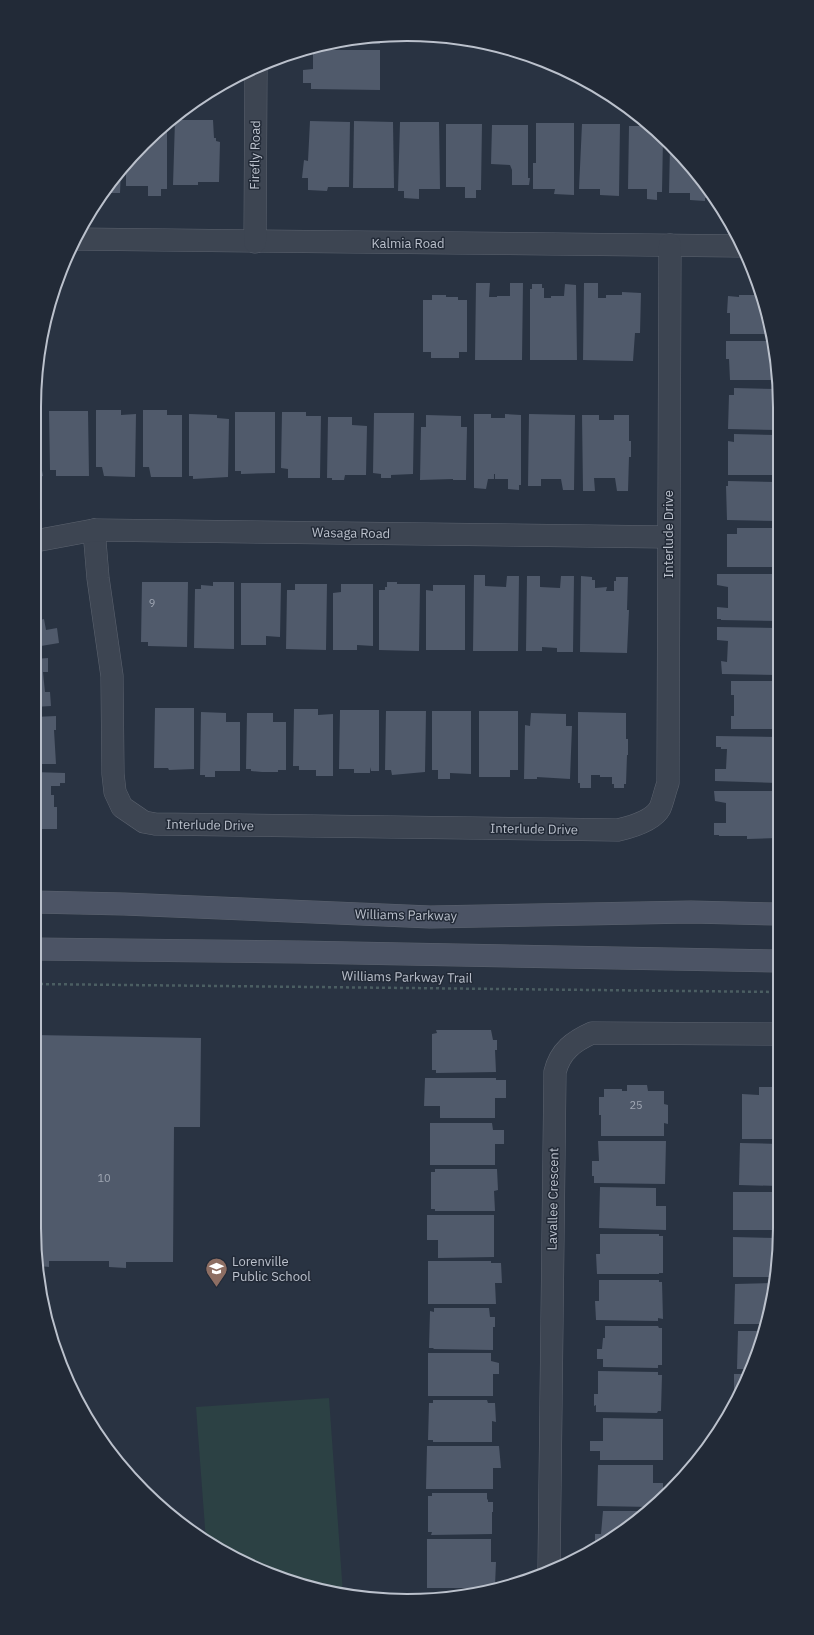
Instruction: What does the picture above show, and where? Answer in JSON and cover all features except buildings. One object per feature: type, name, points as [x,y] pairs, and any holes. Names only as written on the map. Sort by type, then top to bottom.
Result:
[{"type":"main road","name":"Williams Parkway","points":[[41,902],[124,904],[430,917],[691,912],[773,914]]},
{"type":"main road","points":[[41,950],[299,952],[773,961]]},
{"type":"street","name":"Firefly Road","points":[[255,242],[256,74]]},
{"type":"street","name":"Kalmia Road","points":[[82,239],[735,246]]},
{"type":"street","name":"Interlude Drive","points":[[94,530],[98,578],[110,650],[112,676],[113,774],[115,792],[122,807],[144,822],[155,824],[618,830],[635,826],[648,819],[659,810],[668,784],[670,245]]},
{"type":"street","name":"Wasaga Road","points":[[41,540],[94,530],[668,537]]},
{"type":"street","name":"Lavallee Crescent","points":[[549,1565],[555,1072],[557,1062],[568,1048],[580,1039],[592,1033],[773,1034]]},
{"type":"path","name":"Williams Parkway Trail","points":[[41,984],[773,992]]},
{"type":"green space","points":[[329,1398],[343,1588],[312,1582],[289,1575],[245,1556],[205,1533],[196,1407]]},
{"type":"place","name":"Lorenville Public School","points":[[217,1288]]}]
